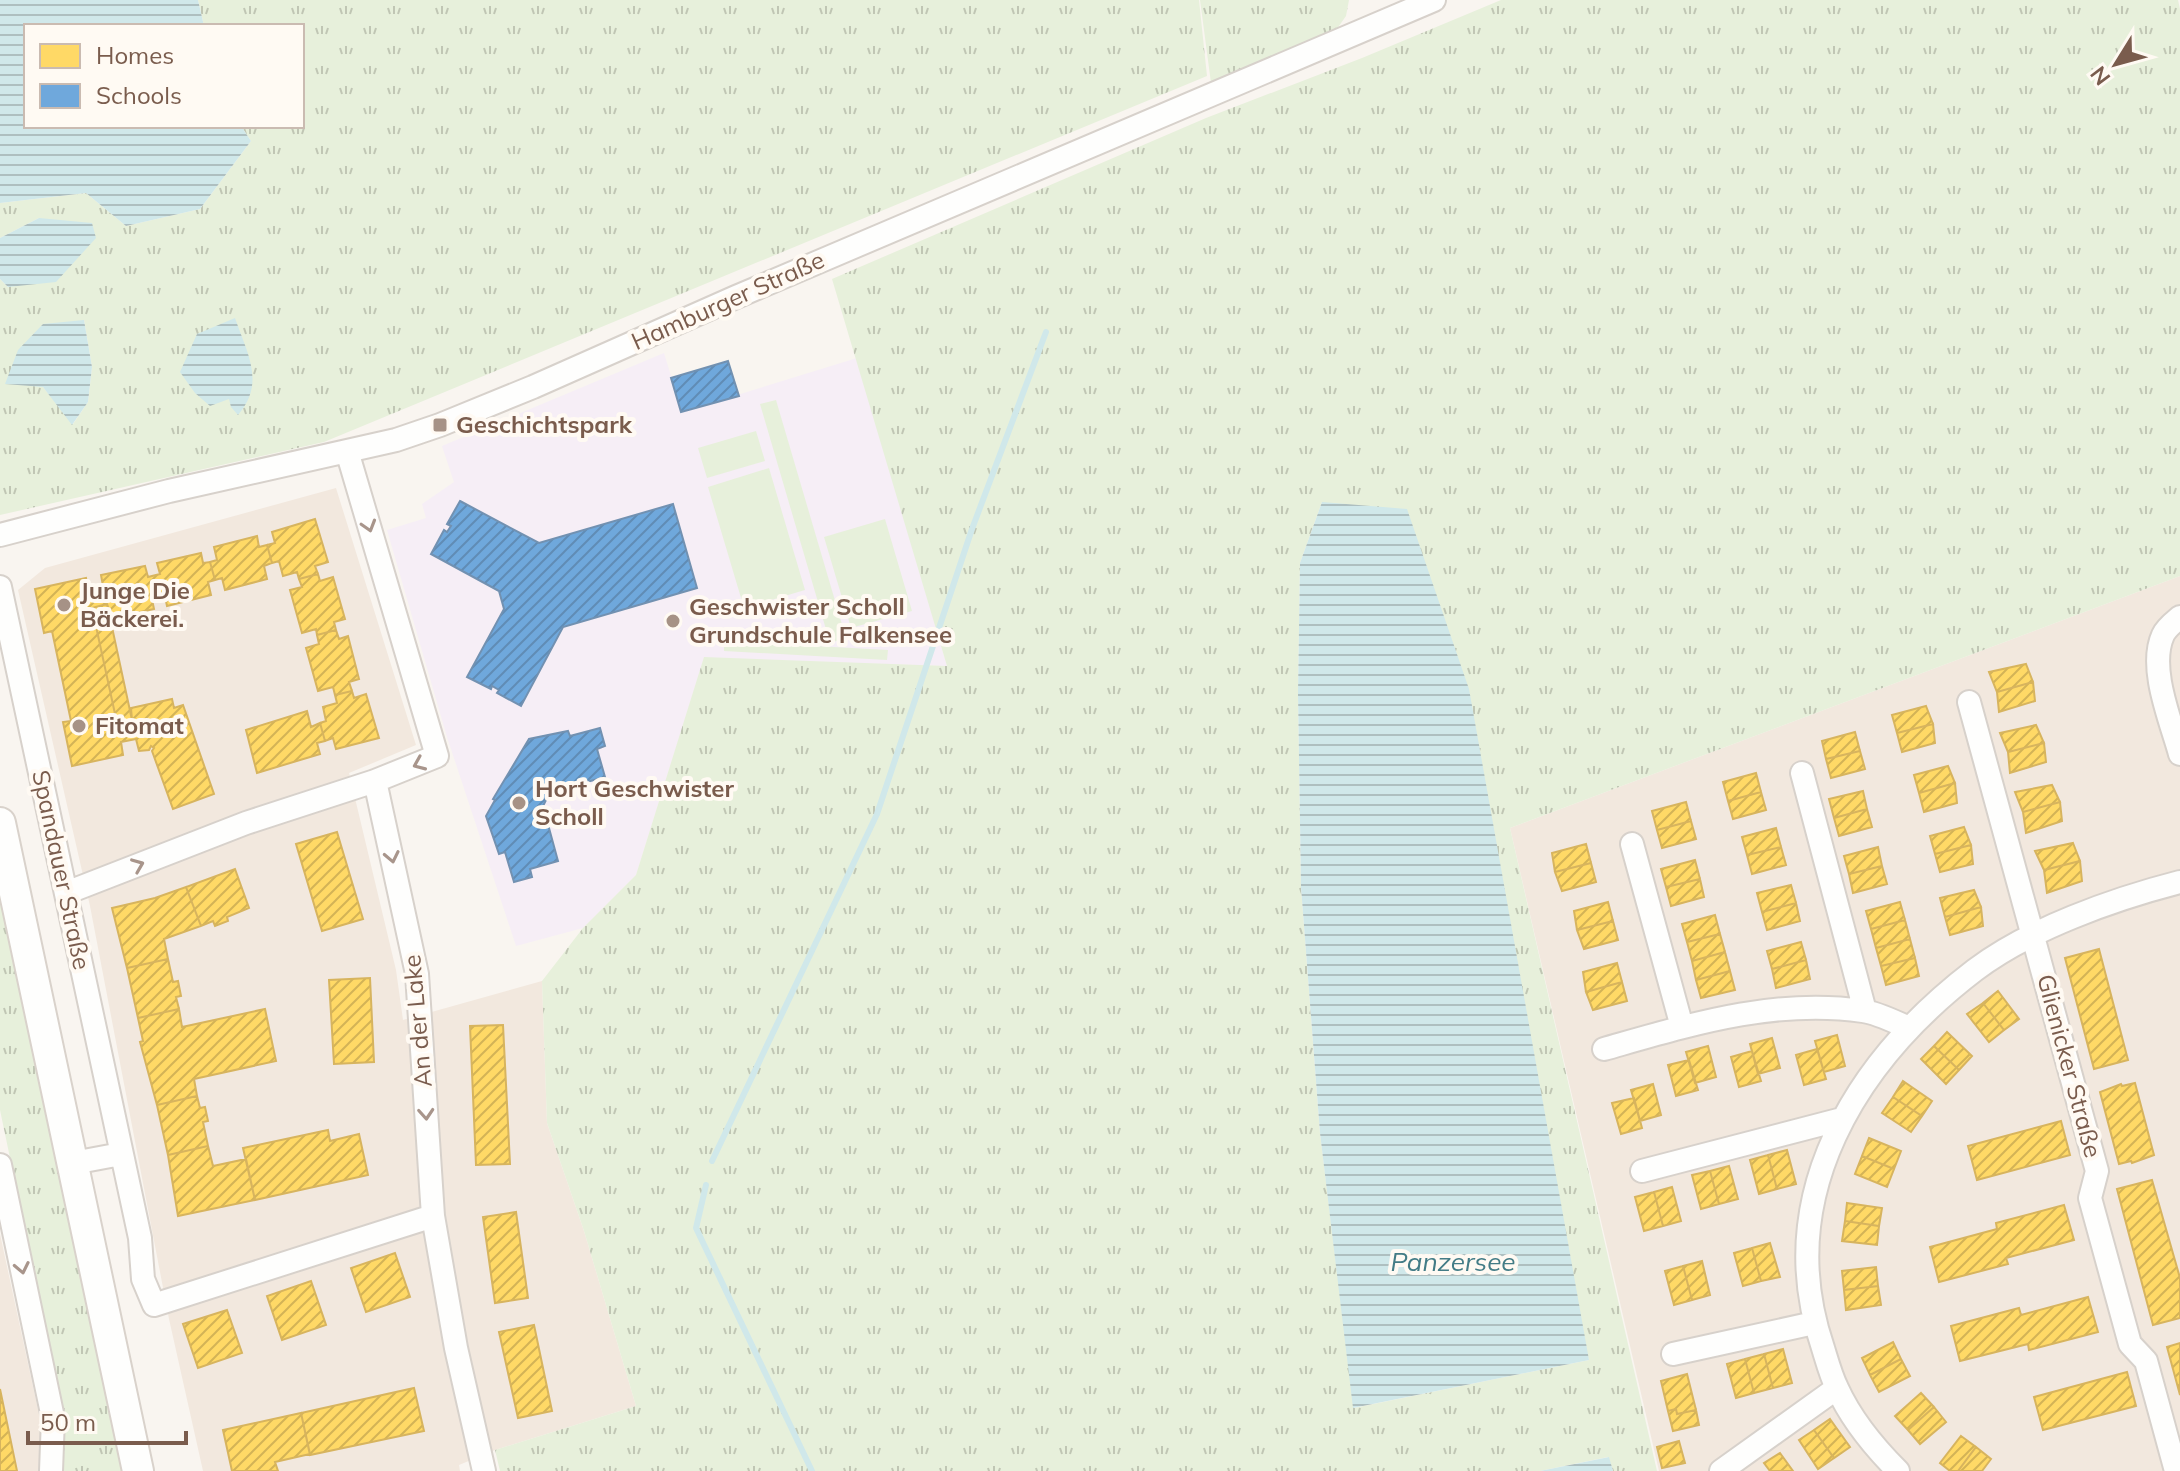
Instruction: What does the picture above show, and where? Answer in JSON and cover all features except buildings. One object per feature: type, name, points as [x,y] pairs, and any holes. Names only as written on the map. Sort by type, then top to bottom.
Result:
[{"type":"main road","name":"Spandauer Straße","points":[[0,823],[138,1471]]},
{"type":"street","name":"Hamburger Straße","points":[[0,535],[169,491],[396,440],[533,387],[736,297],[1434,0]]},
{"type":"street","points":[[66,893],[246,823],[375,781],[437,756],[347,451]]},
{"type":"street","name":"Spandauer Straße","points":[[0,587],[140,1238],[143,1279],[154,1305],[433,1216]]},
{"type":"street","points":[[2180,617],[2164,632],[2157,653],[2159,675],[2180,754]]},
{"type":"street","name":"Glienicker Straße","points":[[1969,702],[2097,1171],[2090,1198],[2130,1344],[2146,1361],[2176,1471]]},
{"type":"street","points":[[1802,773],[1865,1011]]},
{"type":"street","name":"An der Lake","points":[[375,781],[417,974],[433,1216],[458,1360],[484,1471]]},
{"type":"street","points":[[1632,844],[1682,1027]]},
{"type":"street","points":[[1898,1471],[1856,1421],[1837,1388],[1814,1323],[1807,1264],[1809,1216],[1821,1168],[1842,1119],[1866,1080],[1909,1028],[1976,970],[2033,934],[2143,892],[2180,882]]},
{"type":"street","points":[[1604,1049],[1682,1027],[1768,1009],[1865,1011],[1909,1028]]},
{"type":"street","points":[[1642,1171],[1842,1119]]},
{"type":"street","points":[[73,1163],[121,1154]]},
{"type":"street","points":[[0,1165],[53,1418],[51,1471]]},
{"type":"street","points":[[1673,1354],[1814,1323]]},
{"type":"street","points":[[1721,1471],[1837,1388]]},
{"type":"shaded area","name":"Geschwister Scholl Grundschule Falkensee","points":[[664,353],[682,412],[857,358],[947,666],[704,658],[636,875],[583,928],[516,946],[447,737],[387,530],[426,518],[422,504],[454,482],[442,446]]},
{"type":"shaded area","points":[[336,488],[416,745],[349,773],[396,970],[403,1020],[542,981],[547,1123],[584,1231],[636,1406],[495,1450],[459,1465],[460,1471],[203,1471],[169,1319],[90,906],[18,590],[45,568]]},
{"type":"shaded area","points":[[2180,576],[2180,1471],[1659,1471],[1510,828]]},
{"type":"shaded area","points":[[0,1234],[40,1419],[44,1471],[0,1471]]},
{"type":"green space","points":[[198,0],[1199,0],[1207,76],[324,442],[0,515],[0,279],[8,287],[39,218],[0,238],[0,203],[86,193],[126,226],[200,209],[251,141],[242,128],[304,128],[304,24],[204,24]],"holes":[[[84,320],[92,367],[88,402],[73,424],[43,387]]]},
{"type":"green space","points":[[1200,0],[1349,0],[1346,16],[1334,33],[1211,83]]},
{"type":"green space","points":[[1501,0],[2178,0],[2180,9],[2180,576],[1510,828],[1657,1471],[1613,1471],[1608,1457],[1540,1471],[500,1471],[495,1450],[636,1406],[584,1231],[547,1123],[542,981],[583,928],[636,875],[704,657],[947,666],[832,279],[1206,118]],"holes":[[[1322,502],[1589,1360],[1354,1408],[1320,1133],[1301,887],[1298,693],[1300,563]]]},
{"type":"green space","points":[[776,400],[846,638],[830,643],[760,404]]},
{"type":"green space","points":[[756,431],[765,461],[707,478],[698,448]]},
{"type":"green space","points":[[769,468],[805,590],[744,608],[708,487]]},
{"type":"green space","points":[[885,519],[912,611],[851,628],[824,537]]},
{"type":"green space","points":[[724,641],[888,650],[887,660],[724,651]]},
{"type":"green space","points":[[0,882],[125,1471],[62,1471],[65,1421],[0,1110]]},
{"type":"water","points":[[0,0],[198,0],[204,24],[24,24],[24,128],[242,128],[251,141],[200,209],[126,226],[86,193],[0,203]]},
{"type":"water","points":[[39,218],[92,223],[96,238],[56,282],[8,287],[0,279],[0,238]]},
{"type":"water","points":[[235,318],[249,356],[253,379],[246,403],[238,415],[229,399],[210,406],[195,393],[180,372],[197,334]]},
{"type":"water","points":[[84,320],[92,367],[88,402],[72,425],[43,387],[5,384],[18,350],[43,324]]},
{"type":"water","name":"Panzersee","points":[[1322,502],[1407,509],[1469,689],[1589,1360],[1353,1408],[1320,1133],[1301,887],[1298,693],[1300,563]]},
{"type":"water","points":[[1609,1457],[1613,1471],[1540,1471]]},
{"type":"waterway","points":[[712,1161],[877,814],[972,529],[1046,332]]},
{"type":"waterway","points":[[706,1185],[696,1228],[812,1471]]},
{"type":"place","name":"Geschichtspark","points":[[440,425]]},
{"type":"place","name":"Junge Die Bäckerei.","points":[[64,605]]},
{"type":"place","name":"Geschwister Scholl Grundschule Falkensee","points":[[673,621]]},
{"type":"place","name":"Fitomat","points":[[79,726]]},
{"type":"place","name":"Hort Geschwister Scholl","points":[[519,803]]}]
